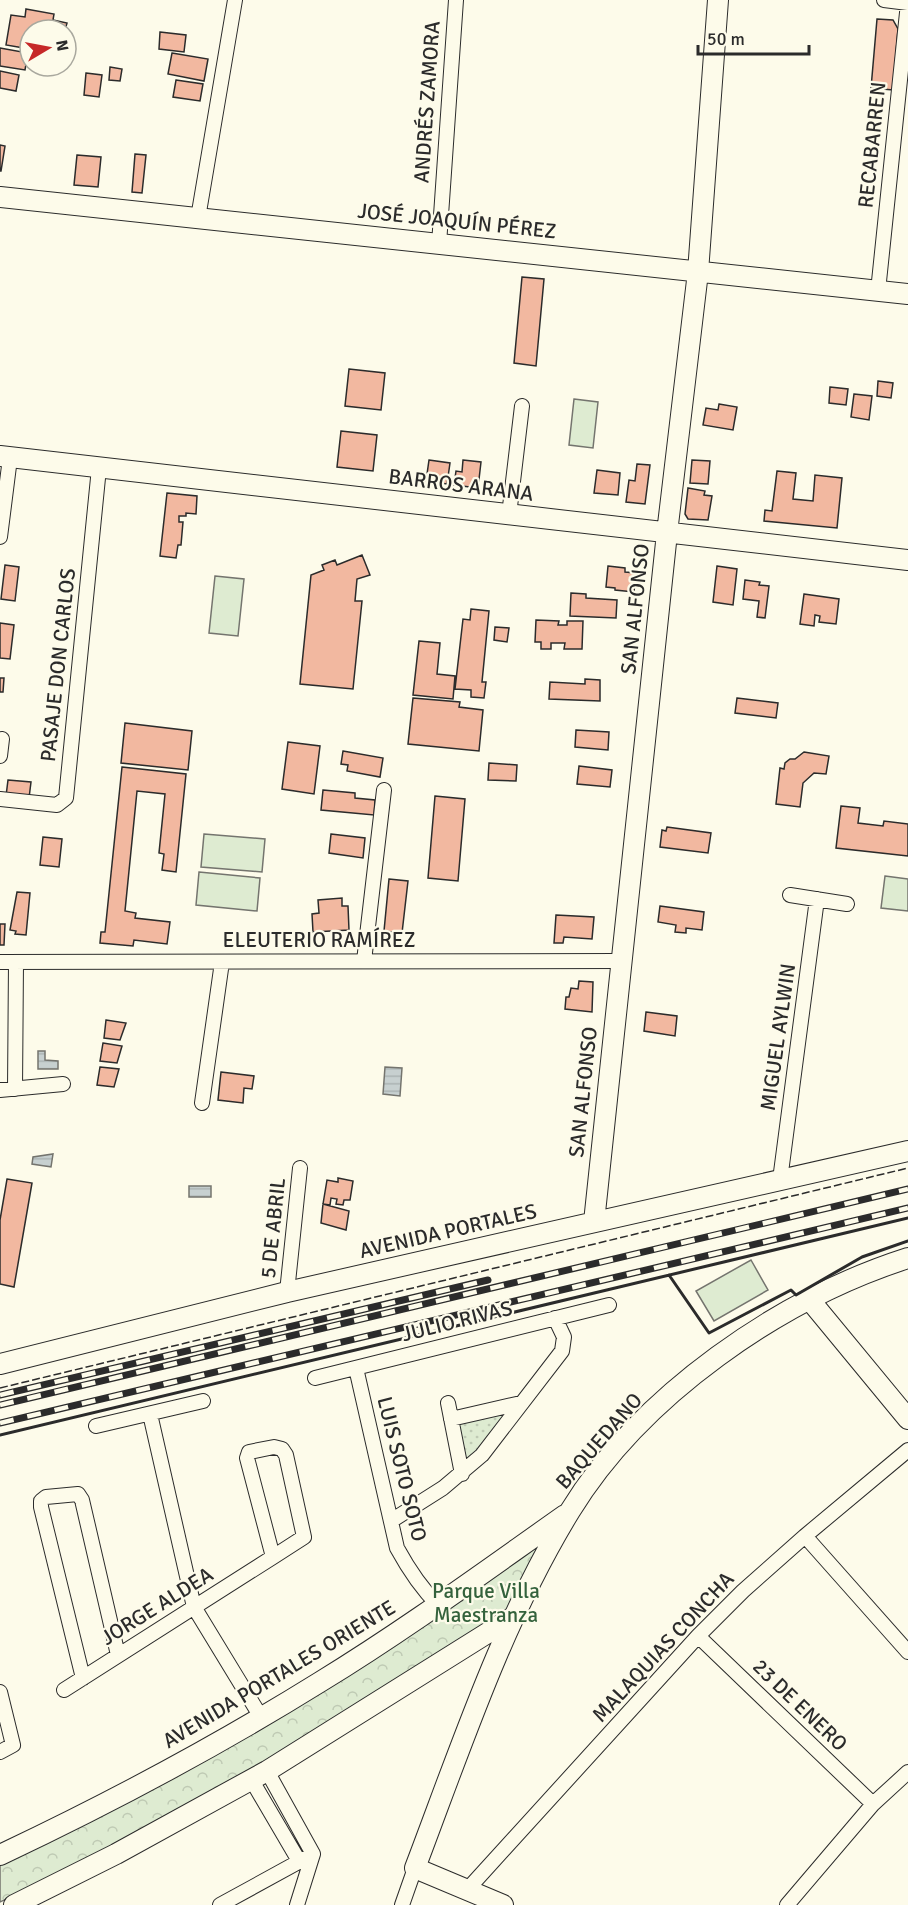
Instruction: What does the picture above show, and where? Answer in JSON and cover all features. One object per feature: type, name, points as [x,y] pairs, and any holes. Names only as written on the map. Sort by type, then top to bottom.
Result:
[{"type":"street","points":[[198,218],[235,0]]},
{"type":"street","name":"ANDRÉS ZAMORA","points":[[438,244],[456,0]]},
{"type":"street","name":"SAN ALFONSO","points":[[594,1222],[667,533],[698,272],[718,0]]},
{"type":"street","points":[[884,0],[908,3]]},
{"type":"street","name":"RECABARREN","points":[[878,291],[908,3]]},
{"type":"street","name":"JOSÉ JOAQUÍN PÉREZ","points":[[0,197],[908,294]]},
{"type":"street","points":[[509,515],[522,406]]},
{"type":"street","name":"BARROS ARANA","points":[[0,537],[5,457],[908,560]]},
{"type":"street","name":"PASAJE DON CARLOS","points":[[0,799],[57,805],[66,798],[99,468]]},
{"type":"street","points":[[0,756],[2,739]]},
{"type":"street","points":[[364,961],[384,790]]},
{"type":"street","points":[[790,895],[847,904]]},
{"type":"street","name":"MIGUEL AYLWIN","points":[[780,1180],[818,899]]},
{"type":"street","name":"ELEUTERIO RAMÍREZ","points":[[0,962],[621,961]]},
{"type":"street","points":[[15,1089],[16,962]]},
{"type":"street","points":[[202,1103],[222,962]]},
{"type":"street","points":[[0,1090],[63,1084]]},
{"type":"street","name":"AVENIDA PORTALES","points":[[0,1364],[287,1292],[908,1151]]},
{"type":"street","name":"5 DE ABRIL","points":[[287,1292],[300,1168]]},
{"type":"street","name":"BAQUEDANO","points":[[402,1905],[513,1617],[570,1512],[618,1449],[674,1393],[755,1329],[809,1299],[866,1273],[908,1258]]},
{"type":"street","points":[[809,1299],[908,1419]]},
{"type":"street","name":"JULIO RIVAS","points":[[315,1378],[609,1305]]},
{"type":"street","points":[[391,1521],[443,1488],[483,1455],[562,1351],[564,1337],[555,1318]]},
{"type":"street","name":"LUIS SOTO SOTO","points":[[356,1368],[398,1548],[410,1572],[438,1605]]},
{"type":"street","points":[[96,1426],[203,1401]]},
{"type":"street","points":[[448,1403],[462,1474]]},
{"type":"street","points":[[452,1419],[521,1403]]},
{"type":"street","points":[[150,1414],[194,1607],[261,1717]]},
{"type":"street","name":"JORGE ALDEA","points":[[64,1690],[118,1655],[273,1557],[304,1537],[286,1455],[282,1449],[274,1447],[249,1452],[247,1458],[273,1557]]},
{"type":"street","name":"MALAQUIAS CONCHA","points":[[467,1890],[698,1636],[743,1591],[908,1450]]},
{"type":"street","points":[[83,1678],[41,1507],[41,1501],[46,1497],[78,1494],[82,1500],[118,1655]]},
{"type":"street","name":"AVENIDA PORTALES ORIENTE","points":[[0,1855],[107,1803],[320,1682],[438,1605],[570,1512]]},
{"type":"street","points":[[805,1536],[908,1652]]},
{"type":"street","points":[[506,1557],[524,1562],[535,1576]]},
{"type":"street","points":[[14,1905],[116,1854],[259,1775],[513,1617]]},
{"type":"street","name":"23 DE ENERO","points":[[698,1636],[873,1804]]},
{"type":"street","points":[[460,1650],[481,1657],[492,1667]]},
{"type":"street","points":[[0,1692],[4,1749]]},
{"type":"street","points":[[787,1905],[873,1804],[908,1772]]},
{"type":"street","points":[[259,1775],[313,1854]]},
{"type":"street","points":[[259,1775],[299,1861]]},
{"type":"street","points":[[220,1905],[313,1854]]},
{"type":"street","points":[[297,1905],[313,1854]]},
{"type":"street","points":[[415,1868],[503,1905]]},
{"type":"green space","points":[[574,399],[598,402],[593,448],[569,445]]},
{"type":"green space","points":[[215,576],[244,579],[238,636],[209,633]]},
{"type":"green space","points":[[204,834],[265,839],[262,872],[201,867]]},
{"type":"green space","points":[[199,872],[260,878],[257,911],[196,905]]},
{"type":"green space","points":[[885,876],[908,879],[908,911],[881,908]]},
{"type":"green space","points":[[751,1260],[768,1290],[714,1321],[696,1291]]},
{"type":"green space","points":[[512,1408],[466,1467],[456,1422]]},
{"type":"green space","name":"Parque Villa Maestranza","points":[[543,1540],[508,1616],[350,1715],[74,1866],[0,1902],[0,1858],[79,1820]]},
{"type":"shaded area","points":[[38,1051],[45,1051],[45,1060],[58,1061],[58,1069],[38,1069]]},
{"type":"shaded area","points":[[385,1067],[402,1068],[400,1096],[383,1094]]},
{"type":"shaded area","points":[[53,1154],[51,1167],[32,1164],[33,1157]]},
{"type":"shaded area","points":[[189,1186],[211,1186],[211,1197],[189,1197]]},
{"type":"building","points":[[26,9],[54,14],[53,18],[18,18],[18,47],[6,45],[11,15],[25,17]]},
{"type":"building","points":[[877,19],[893,20],[898,29],[893,90],[871,88]]},
{"type":"building","points":[[160,32],[186,35],[184,52],[159,49]]},
{"type":"building","points":[[0,48],[18,51],[18,69],[0,66]]},
{"type":"building","points":[[172,53],[208,59],[204,81],[168,74]]},
{"type":"building","points":[[110,67],[122,69],[120,81],[109,80]]},
{"type":"building","points":[[0,71],[18,75],[16,91],[0,88]]},
{"type":"building","points":[[86,73],[102,75],[99,97],[84,95]]},
{"type":"building","points":[[176,80],[203,84],[200,101],[173,97]]},
{"type":"building","points":[[0,145],[5,146],[1,171],[0,171]]},
{"type":"building","points":[[135,154],[146,155],[142,193],[132,192]]},
{"type":"building","points":[[77,155],[101,157],[98,187],[74,185]]},
{"type":"building","points":[[522,277],[544,279],[536,366],[514,363]]},
{"type":"building","points":[[349,369],[385,373],[381,410],[345,406]]},
{"type":"building","points":[[878,381],[893,383],[891,398],[877,396]]},
{"type":"building","points":[[830,387],[848,389],[846,405],[829,403]]},
{"type":"building","points":[[854,394],[872,396],[869,420],[851,417]]},
{"type":"building","points":[[719,404],[737,407],[733,430],[703,425],[706,408],[718,410]]},
{"type":"building","points":[[341,431],[377,435],[373,471],[337,467]]},
{"type":"building","points":[[429,460],[450,463],[447,484],[426,481]]},
{"type":"building","points":[[463,460],[481,462],[478,488],[454,485],[456,471],[462,472]]},
{"type":"building","points":[[692,460],[710,461],[708,484],[690,483]]},
{"type":"building","points":[[637,464],[650,465],[645,504],[626,502],[629,480],[635,481]]},
{"type":"building","points":[[597,470],[620,473],[618,495],[594,493]]},
{"type":"building","points":[[777,471],[796,473],[793,499],[813,501],[815,475],[842,478],[837,528],[764,521],[765,510],[772,511]]},
{"type":"building","points":[[688,488],[705,491],[704,495],[712,496],[708,520],[688,519],[685,514]]},
{"type":"building","points":[[167,493],[197,496],[196,514],[186,513],[186,516],[179,516],[179,522],[183,522],[181,545],[178,545],[176,558],[160,556]]},
{"type":"building","points":[[362,555],[370,575],[357,579],[355,601],[362,601],[353,689],[300,684],[311,575],[324,570],[322,565],[335,560],[337,565]]},
{"type":"building","points":[[5,565],[19,567],[15,601],[1,599]]},
{"type":"building","points":[[608,566],[625,568],[625,572],[636,573],[634,592],[606,587]]},
{"type":"building","points":[[717,566],[737,569],[733,605],[713,602]]},
{"type":"building","points":[[745,580],[769,586],[765,618],[757,617],[759,601],[743,599]]},
{"type":"building","points":[[571,593],[586,594],[586,598],[617,600],[616,618],[570,616]]},
{"type":"building","points":[[804,594],[839,599],[836,624],[819,622],[820,616],[815,615],[814,626],[800,624]]},
{"type":"building","points":[[471,609],[489,611],[482,682],[486,682],[484,698],[471,697],[471,690],[455,689],[463,619],[470,620]]},
{"type":"building","points":[[536,620],[559,621],[558,625],[567,625],[567,621],[583,621],[582,649],[564,649],[565,643],[551,643],[551,649],[541,649],[541,642],[535,642]]},
{"type":"building","points":[[0,623],[14,625],[10,659],[0,658]]},
{"type":"building","points":[[495,627],[509,628],[507,642],[494,640]]},
{"type":"building","points":[[419,641],[440,643],[437,674],[455,676],[453,699],[413,695]]},
{"type":"building","points":[[0,678],[4,678],[3,692],[0,692]]},
{"type":"building","points":[[585,679],[600,680],[600,701],[549,699],[550,682],[585,684]]},
{"type":"building","points":[[413,698],[460,702],[459,707],[483,710],[479,751],[408,744]]},
{"type":"building","points":[[737,698],[778,703],[776,718],[735,713]]},
{"type":"building","points":[[125,723],[192,731],[188,770],[121,763]]},
{"type":"building","points":[[576,730],[609,732],[608,750],[575,747]]},
{"type":"building","points":[[288,742],[320,746],[314,794],[282,789]]},
{"type":"building","points":[[343,751],[383,758],[380,777],[347,771],[348,765],[341,764]]},
{"type":"building","points":[[804,752],[829,756],[826,774],[814,773],[803,783],[800,807],[776,804],[780,768],[784,769],[785,763]]},
{"type":"building","points":[[489,763],[517,765],[516,781],[488,780]]},
{"type":"building","points":[[579,766],[612,770],[610,787],[577,784]]},
{"type":"building","points":[[122,767],[186,774],[176,872],[162,870],[164,854],[159,853],[165,794],[137,791],[125,911],[136,913],[135,918],[170,922],[167,944],[134,940],[133,946],[100,943],[101,932],[105,932]]},
{"type":"building","points":[[8,780],[31,782],[29,798],[6,796]]},
{"type":"building","points":[[323,790],[355,793],[355,798],[375,800],[374,815],[321,810]]},
{"type":"building","points":[[435,796],[465,799],[458,881],[428,878]]},
{"type":"building","points":[[841,806],[860,808],[858,823],[883,826],[884,821],[908,824],[908,856],[836,848]]},
{"type":"building","points":[[667,827],[711,833],[708,853],[660,847],[662,830],[666,831]]},
{"type":"building","points":[[331,834],[365,838],[363,858],[329,853]]},
{"type":"building","points":[[43,837],[62,839],[59,867],[40,865]]},
{"type":"building","points":[[389,879],[408,881],[402,933],[384,931]]},
{"type":"building","points":[[17,892],[30,893],[26,935],[15,934],[16,931],[10,930]]},
{"type":"building","points":[[342,898],[342,906],[348,906],[349,930],[313,932],[312,914],[319,913],[318,900]]},
{"type":"building","points":[[660,906],[704,912],[702,930],[686,928],[686,933],[675,932],[676,925],[658,922]]},
{"type":"building","points":[[556,915],[594,917],[592,939],[564,937],[563,943],[554,943]]},
{"type":"building","points":[[0,924],[5,924],[4,945],[0,945]]},
{"type":"building","points":[[579,981],[593,982],[592,1012],[565,1009],[566,997],[569,997],[571,988],[578,989]]},
{"type":"building","points":[[646,1012],[677,1016],[675,1036],[644,1031]]},
{"type":"building","points":[[106,1020],[126,1023],[120,1040],[104,1038]]},
{"type":"building","points":[[103,1043],[122,1046],[117,1063],[100,1061]]},
{"type":"building","points":[[100,1067],[119,1069],[114,1087],[97,1085]]},
{"type":"building","points":[[221,1072],[254,1076],[252,1089],[244,1088],[243,1103],[218,1100]]},
{"type":"building","points":[[338,1178],[353,1181],[350,1200],[344,1200],[343,1205],[336,1204],[337,1199],[331,1198],[330,1205],[323,1204],[327,1180],[338,1182]]},
{"type":"building","points":[[7,1179],[32,1183],[14,1287],[0,1284],[0,1220]]},
{"type":"building","points":[[323,1204],[349,1211],[346,1230],[321,1223]]},
{"type":"railway","points":[[0,1405],[908,1189]]},
{"type":"railway","points":[[0,1423],[908,1208]]},
{"type":"railway","points":[[0,1395],[488,1280]]},
{"type":"fence","points":[[0,1388],[908,1168]]},
{"type":"wall","points":[[0,1435],[908,1218]]},
{"type":"wall","points":[[669,1275],[709,1333],[791,1290],[796,1295],[862,1257],[908,1241]]}]
